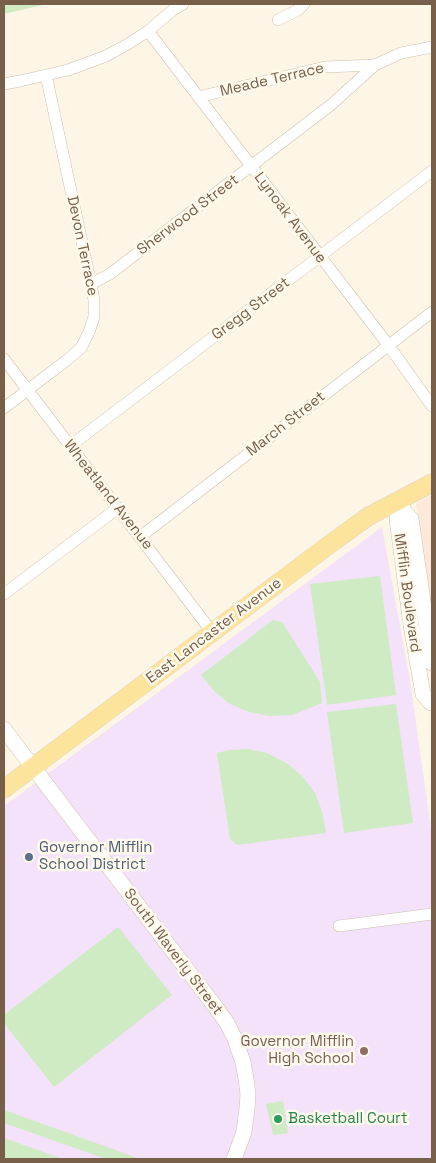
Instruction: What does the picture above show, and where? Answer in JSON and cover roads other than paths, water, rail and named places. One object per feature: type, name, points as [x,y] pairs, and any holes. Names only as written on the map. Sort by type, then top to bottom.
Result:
[{"type":"main road","name":"East Lancaster Avenue","points":[[4,789],[369,516],[402,505],[432,483]]},
{"type":"street","points":[[278,20],[298,10],[304,4]]},
{"type":"street","points":[[4,84],[46,75],[106,56],[148,31],[178,6]]},
{"type":"street","name":"Lynoak Avenue","points":[[148,31],[432,406]]},
{"type":"street","name":"Meade Terrace","points":[[198,97],[326,67],[375,65],[402,53],[432,47]]},
{"type":"street","name":"Sherwood Street","points":[[91,284],[110,274],[251,167],[332,104],[375,65]]},
{"type":"street","name":"Devon Terrace","points":[[4,408],[81,348],[94,317],[94,300],[91,284],[46,75]]},
{"type":"street","name":"Gregg Street","points":[[70,446],[432,171]]},
{"type":"street","name":"March Street","points":[[140,537],[432,312]]},
{"type":"street","name":"Wheatland Avenue","points":[[4,359],[212,632]]},
{"type":"street","name":"Mifflin Boulevard","points":[[402,505],[411,519],[432,663]]},
{"type":"street","name":"Mifflin Boulevard","points":[[402,505],[397,519],[411,625],[423,694],[432,704]]},
{"type":"street","points":[[4,594],[118,508]]},
{"type":"street","name":"South Waverly Street","points":[[4,729],[217,1009],[235,1039],[243,1062],[248,1094],[245,1126],[241,1143],[234,1159]]},
{"type":"street","points":[[339,926],[432,914]]},
{"type":"place","name":"Governor Mifflin School District","points":[[29,857]]},
{"type":"place","name":"Governor Mifflin High School","points":[[364,1051]]},
{"type":"place","name":"Basketball Court","points":[[278,1119]]}]
